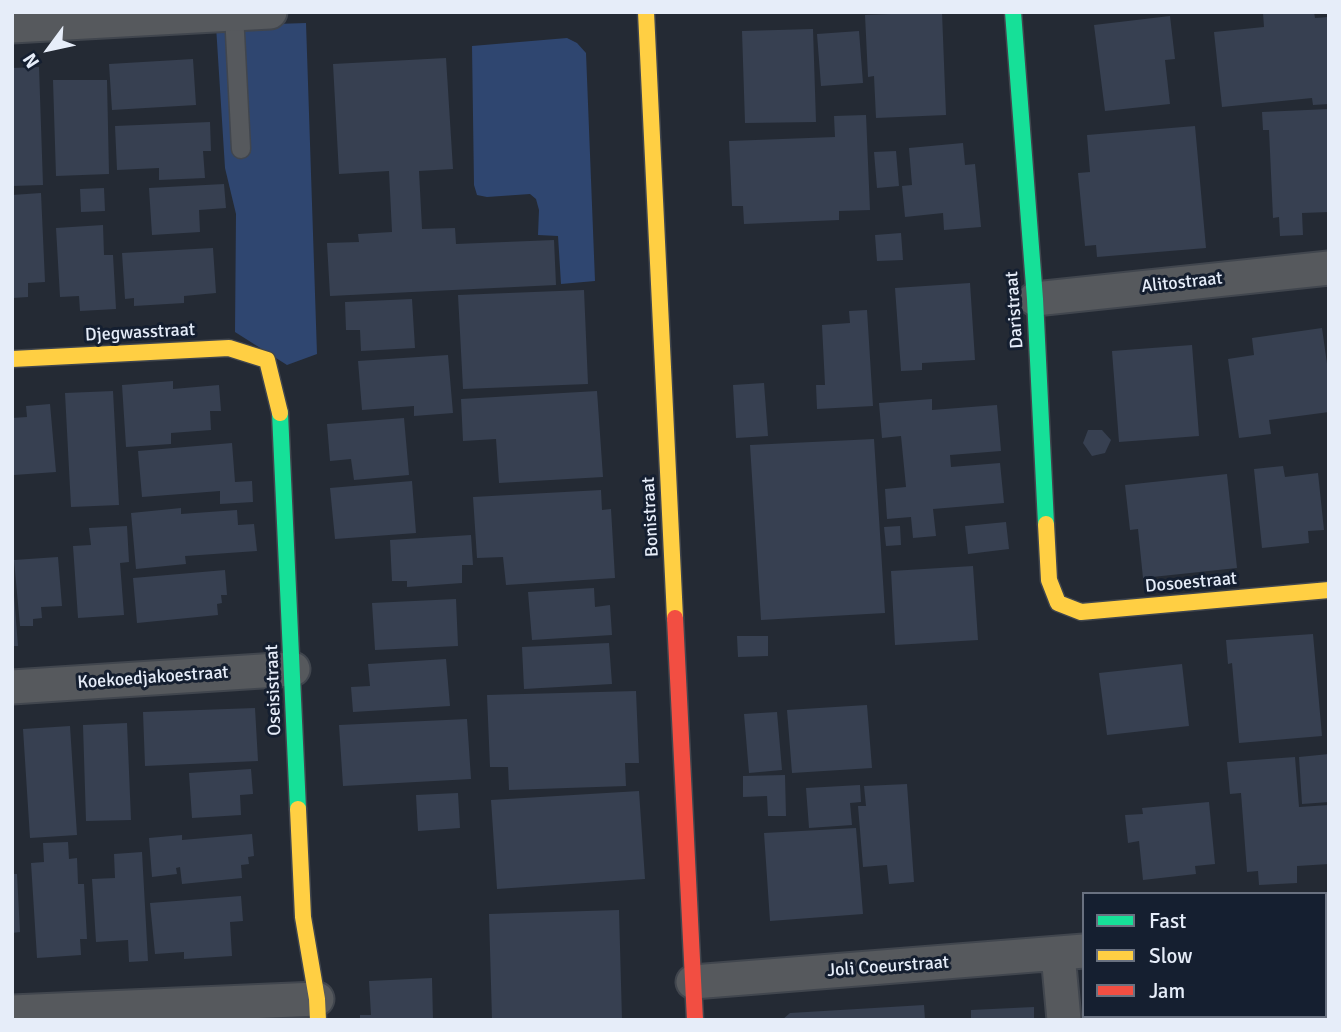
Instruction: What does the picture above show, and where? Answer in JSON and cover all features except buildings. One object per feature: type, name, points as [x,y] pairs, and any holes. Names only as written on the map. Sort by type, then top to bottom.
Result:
[{"type":"street","points":[[12,26],[270,12]]},
{"type":"street","name":"Bonistraat","points":[[646,12],[695,1020]]},
{"type":"street","name":"Daristraat","points":[[1013,12],[1035,299],[1049,580],[1059,603]]},
{"type":"street","name":"Alitostraat","points":[[1035,299],[1329,268]]},
{"type":"street","name":"Djegwasstraat","points":[[12,359],[229,348],[267,360]]},
{"type":"street","name":"Oseisistraat","points":[[267,360],[280,408],[303,917],[317,1009]]},
{"type":"street","name":"Dosoestraat","points":[[1059,603],[1081,612],[1329,590]]},
{"type":"street","name":"Koekoedjakoestraat","points":[[12,687],[293,669]]},
{"type":"street","points":[[1064,1020],[1071,952]]},
{"type":"street","name":"Joli Coeurstraat","points":[[693,982],[1071,952]]},
{"type":"street","points":[[12,1012],[317,1009]]},
{"type":"lane","points":[[241,149],[252,13]]},
{"type":"shaded area","points":[[306,23],[317,354],[287,365],[235,332],[236,214],[225,168],[216,26]]},
{"type":"shaded area","points":[[567,38],[577,43],[586,53],[595,281],[561,284],[558,236],[538,235],[539,210],[536,199],[530,194],[487,197],[477,195],[474,185],[472,46]]},
{"type":"traffic: fast","points":[[1013,12],[1035,299],[1046,524]]},
{"type":"traffic: fast","points":[[280,413],[298,809]]},
{"type":"traffic: slow","points":[[646,12],[675,618]]},
{"type":"traffic: slow","points":[[12,359],[229,348],[267,360],[280,413]]},
{"type":"traffic: slow","points":[[1046,524],[1049,580],[1058,603],[1081,612],[1329,590]]},
{"type":"traffic: slow","points":[[298,809],[303,917],[318,1020]]},
{"type":"traffic: jam","points":[[675,618],[695,1020]]}]
